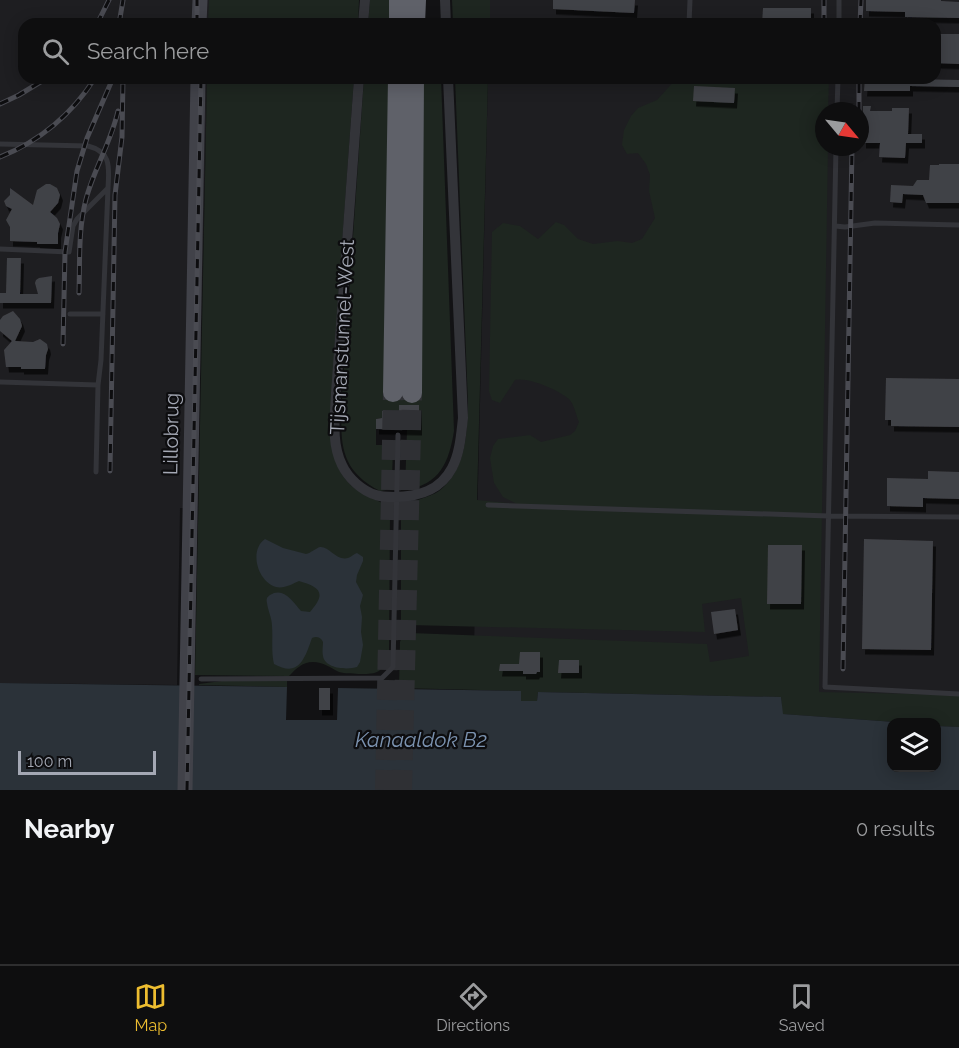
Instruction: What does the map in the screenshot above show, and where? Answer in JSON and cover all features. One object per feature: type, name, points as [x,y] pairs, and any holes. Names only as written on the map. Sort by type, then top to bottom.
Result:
[{"type":"highway","points":[[399,0],[399,18]]},
{"type":"highway","points":[[415,18],[416,0]]},
{"type":"highway","points":[[398,84],[402,393],[414,84]]},
{"type":"street","points":[[199,18],[200,0]]},
{"type":"street","points":[[363,18],[364,0]]},
{"type":"street","points":[[445,0],[446,18]]},
{"type":"street","name":"Lillobrug","points":[[185,790],[198,84]]},
{"type":"street","name":"Tijsmanstunnel-West","points":[[359,84],[336,393],[335,443],[341,464],[357,484],[374,495],[397,497],[423,494],[438,485],[452,469],[460,446],[462,389],[448,84]]},
{"type":"lane","points":[[689,18],[690,0]]},
{"type":"lane","points":[[839,0],[839,18]]},
{"type":"lane","points":[[837,102],[838,84]]},
{"type":"lane","points":[[0,144],[94,148],[107,160],[108,188],[96,472]]},
{"type":"lane","points":[[836,156],[825,687],[959,694]]},
{"type":"lane","points":[[0,249],[69,252],[72,230],[77,219],[108,188]]},
{"type":"lane","points":[[835,226],[875,223],[959,225]]},
{"type":"lane","points":[[70,314],[103,314]]},
{"type":"lane","points":[[0,382],[98,385]]},
{"type":"lane","points":[[201,679],[382,678],[393,667],[398,435]]},
{"type":"lane","points":[[488,505],[829,516],[959,517]]},
{"type":"shaded area","points":[[0,0],[209,0],[209,18],[18,18],[18,84],[207,84],[197,508],[180,508],[177,685],[0,683]]},
{"type":"shaded area","points":[[209,0],[359,0],[358,18],[208,18]]},
{"type":"shaded area","points":[[370,0],[391,0],[391,18],[368,18]]},
{"type":"shaded area","points":[[452,0],[490,0],[490,18],[453,18]]},
{"type":"shaded area","points":[[490,0],[959,0],[959,727],[941,726],[941,718],[887,718],[887,720],[781,697],[473,689],[488,84],[941,84],[941,18],[490,18]]},
{"type":"shaded area","points":[[207,84],[354,84],[334,355],[339,469],[353,487],[386,505],[389,509],[389,658],[380,670],[373,673],[341,673],[324,664],[309,662],[297,668],[289,676],[195,675]]},
{"type":"shaded area","points":[[364,84],[390,84],[389,395],[414,395],[421,84],[441,84],[454,431],[446,462],[441,470],[427,483],[405,490],[407,430],[419,429],[419,406],[399,406],[399,412],[382,411],[382,418],[376,419],[376,445],[393,445],[392,482],[386,490],[380,491],[366,482],[355,472],[344,451],[341,425]]},
{"type":"shaded area","points":[[455,84],[488,84],[477,500],[517,504],[503,497],[494,483],[490,458],[493,446],[498,439],[530,435],[541,442],[570,435],[575,431],[579,422],[569,399],[535,382],[515,380],[500,403],[492,400],[489,391],[492,232],[503,223],[520,226],[538,239],[556,222],[564,225],[578,239],[593,244],[617,241],[632,243],[642,239],[655,218],[649,191],[650,175],[638,153],[627,154],[622,145],[624,130],[638,108],[657,100],[672,84],[829,84],[828,102],[815,102],[815,156],[828,156],[819,692],[959,695],[959,727],[941,726],[941,718],[887,718],[887,721],[782,714],[781,697],[538,692],[537,701],[521,701],[521,691],[399,688],[400,642],[410,633],[707,644],[710,662],[749,656],[741,598],[702,604],[705,632],[409,625],[401,622],[401,515],[404,506],[439,491],[448,482],[460,462],[467,427],[468,403]]},
{"type":"shaded area","points":[[229,680],[287,681],[287,687],[199,685]]},
{"type":"water","points":[[265,539],[283,548],[306,554],[323,547],[336,556],[344,558],[357,553],[363,557],[356,582],[363,595],[360,606],[363,645],[357,667],[343,668],[328,664],[323,656],[323,642],[317,637],[312,638],[300,664],[290,669],[274,664],[272,623],[267,597],[275,593],[284,594],[301,611],[310,612],[320,595],[316,588],[299,581],[288,586],[276,587],[264,579],[256,557],[260,544]]},
{"type":"water","name":"Kanaaldok B2","points":[[0,683],[287,687],[286,720],[337,720],[338,688],[521,691],[521,701],[537,701],[538,692],[781,697],[783,714],[887,721],[887,772],[941,772],[941,726],[959,727],[959,790],[0,790]]},
{"type":"building","points":[[553,0],[635,0],[634,13],[553,9]]},
{"type":"building","points":[[866,0],[959,2],[959,18],[905,17],[905,12],[866,11]]},
{"type":"building","points":[[763,8],[811,8],[811,18],[762,18]]},
{"type":"building","points":[[941,34],[959,34],[959,64],[941,63]]},
{"type":"building","points":[[941,80],[959,80],[959,87],[910,86],[910,91],[864,91],[865,84],[941,84]]},
{"type":"building","points":[[694,86],[735,88],[734,103],[693,101]]},
{"type":"building","points":[[869,106],[871,106],[870,111],[909,108],[908,134],[922,134],[922,143],[906,143],[905,158],[879,157],[880,143],[869,143]]},
{"type":"building","points":[[959,164],[959,203],[926,203],[923,195],[903,194],[902,203],[890,202],[891,185],[913,186],[917,180],[929,180],[930,165]]},
{"type":"building","points":[[46,184],[57,188],[60,195],[58,203],[50,212],[60,224],[58,244],[10,241],[10,227],[6,220],[12,209],[6,206],[4,201],[10,195],[10,188],[33,205],[37,190]]},
{"type":"building","points":[[7,258],[21,258],[20,294],[38,294],[36,280],[52,276],[51,303],[0,303],[0,293],[6,293]]},
{"type":"building","points":[[13,311],[20,319],[22,326],[15,341],[33,342],[40,339],[47,344],[45,369],[6,367],[4,350],[12,341],[0,331],[0,320]]},
{"type":"building","points":[[886,378],[959,379],[959,427],[891,426],[891,420],[885,420]]},
{"type":"building","points":[[399,405],[419,405],[419,430],[376,429],[376,419],[382,418],[382,411],[399,412]]},
{"type":"building","points":[[928,471],[959,472],[959,499],[923,498],[923,507],[887,506],[887,478],[928,479]]},
{"type":"building","points":[[864,539],[933,541],[931,650],[862,649]]},
{"type":"building","points":[[768,545],[802,545],[801,604],[767,604]]},
{"type":"building","points":[[735,609],[738,630],[714,634],[711,612]]},
{"type":"building","points":[[520,652],[540,652],[540,672],[523,674],[523,671],[499,671],[500,664],[519,664]]},
{"type":"building","points":[[559,660],[579,660],[579,673],[558,673]]},
{"type":"building","points":[[319,688],[330,688],[330,710],[319,710]]},
{"type":"tunnel","points":[[385,790],[393,392]]},
{"type":"tunnel","points":[[402,790],[412,393]]},
{"type":"railway","points":[[100,18],[109,0]]},
{"type":"railway","points":[[120,18],[123,0]]},
{"type":"railway","points":[[197,0],[197,18]]},
{"type":"railway","points":[[824,0],[824,18]]},
{"type":"railway","points":[[860,18],[861,0]]},
{"type":"railway","points":[[0,104],[37,84]]},
{"type":"railway","points":[[0,157],[28,143],[54,125],[91,84]]},
{"type":"railway","points":[[63,344],[65,252],[77,171],[87,138],[110,84]]},
{"type":"railway","points":[[110,471],[115,195],[122,137],[123,84]]},
{"type":"railway","points":[[187,790],[201,84]]},
{"type":"railway","points":[[859,84],[859,102]]},
{"type":"railway","points":[[79,293],[83,211],[89,188],[118,111]]},
{"type":"railway","points":[[843,669],[852,156]]}]
